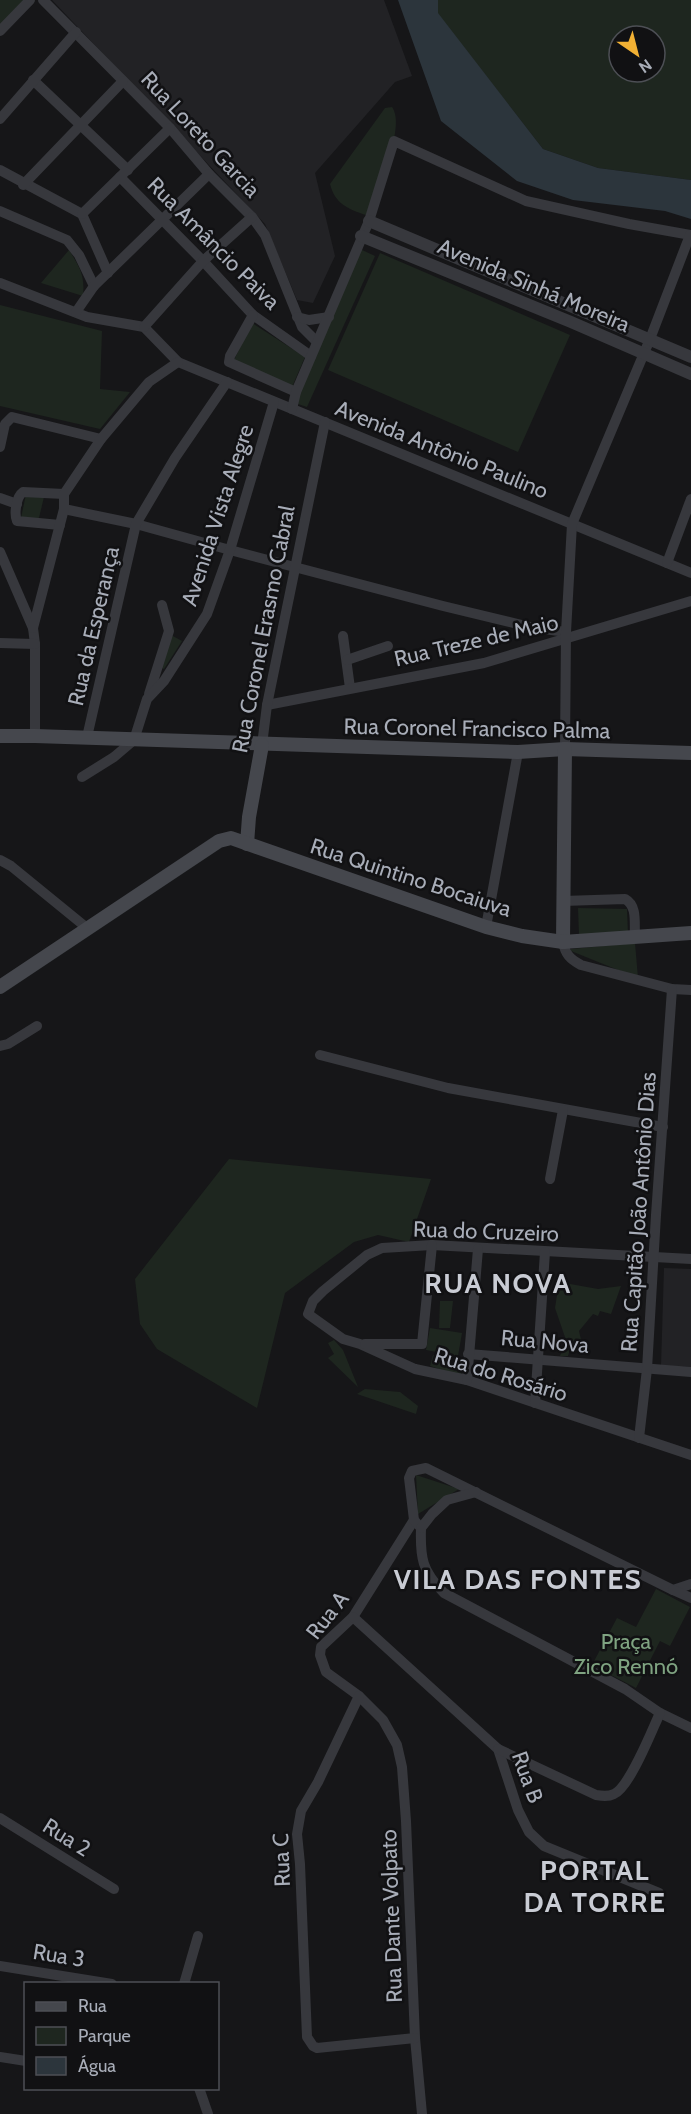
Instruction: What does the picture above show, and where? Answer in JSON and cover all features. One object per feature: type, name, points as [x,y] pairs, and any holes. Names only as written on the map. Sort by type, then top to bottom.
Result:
[{"type":"main road","name":"Rua Coronel Francisco Palma","points":[[0,736],[518,752],[564,749],[691,753]]},
{"type":"main road","name":"Rua Coronel Erasmo Cabral","points":[[247,844],[249,817],[262,745]]},
{"type":"main road","points":[[563,942],[564,749]]},
{"type":"main road","name":"Rua Quintino Bocaiuva","points":[[0,987],[219,841],[231,838],[486,927],[522,936],[563,942],[691,933]]},
{"type":"street","points":[[0,31],[30,0]]},
{"type":"street","name":"Rua Loreto Garcia","points":[[43,0],[170,128],[252,217],[264,235],[297,317],[308,335],[317,342]]},
{"type":"street","points":[[0,119],[76,32]]},
{"type":"street","name":"Rua Amâncio Paiva","points":[[33,80],[81,124],[162,219],[253,315],[311,356]]},
{"type":"street","points":[[24,185],[123,81]]},
{"type":"street","points":[[82,214],[170,128]]},
{"type":"street","points":[[292,409],[296,392],[369,221],[394,141],[526,201],[690,235],[650,339],[572,524],[566,636],[564,749]]},
{"type":"street","points":[[0,170],[24,185],[82,214],[108,273]]},
{"type":"street","points":[[76,312],[94,286],[210,174]]},
{"type":"street","points":[[0,210],[67,240],[79,255],[94,286]]},
{"type":"street","points":[[144,327],[203,261],[252,217]]},
{"type":"street","name":"Avenida Sinhá Moreira","points":[[369,221],[691,357]]},
{"type":"street","name":"Avenida Sinhá Moreira","points":[[361,236],[691,374]]},
{"type":"street","points":[[0,283],[87,317],[144,327],[178,362],[149,382],[101,438],[64,494],[64,509],[33,628]]},
{"type":"street","points":[[571,322],[576,308]]},
{"type":"street","points":[[253,315],[230,356],[229,363],[296,392]]},
{"type":"street","points":[[297,317],[309,320],[329,317]]},
{"type":"street","name":"Avenida Antônio Paulino","points":[[178,362],[691,573]]},
{"type":"street","name":"Rua da Esperança","points":[[87,737],[136,524],[175,458],[227,382]]},
{"type":"street","name":"Avenida Vista Alegre","points":[[147,699],[164,681],[190,637],[207,614],[230,550],[274,402]]},
{"type":"street","points":[[0,447],[6,421],[12,417],[101,438]]},
{"type":"street","name":"Rua Coronel Erasmo Cabral","points":[[262,745],[267,705],[325,422]]},
{"type":"street","points":[[60,525],[20,522],[15,519],[19,496],[23,492],[64,494]]},
{"type":"street","points":[[0,498],[17,504]]},
{"type":"street","points":[[667,563],[691,499]]},
{"type":"street","points":[[64,509],[136,524],[566,636]]},
{"type":"street","points":[[0,552],[33,628],[35,644],[34,736]]},
{"type":"street","name":"Rua Treze de Maio","points":[[267,705],[484,663],[566,636],[691,601]]},
{"type":"street","name":"Avenida Vista Alegre","points":[[134,740],[169,632],[162,605]]},
{"type":"street","name":"Avenida Vista Alegre","points":[[169,632],[190,637]]},
{"type":"street","points":[[343,636],[350,688]]},
{"type":"street","points":[[0,643],[35,644]]},
{"type":"street","points":[[347,660],[388,646]]},
{"type":"street","points":[[82,777],[114,757],[134,740]]},
{"type":"street","points":[[486,927],[518,752]]},
{"type":"street","points":[[0,860],[87,928]]},
{"type":"street","points":[[564,901],[625,899],[634,910],[635,937]]},
{"type":"street","points":[[563,942],[565,952],[581,965],[672,988],[691,990]]},
{"type":"street","name":"Rua Capitão João Antônio Dias","points":[[639,1438],[648,1369],[672,988]]},
{"type":"street","points":[[0,1046],[8,1044],[37,1026]]},
{"type":"street","points":[[320,1055],[448,1088],[663,1127]]},
{"type":"street","points":[[550,1179],[563,1110]]},
{"type":"street","points":[[360,1344],[422,1344],[432,1245]]},
{"type":"street","name":"Rua do Cruzeiro","points":[[308,1314],[313,1301],[323,1291],[367,1255],[382,1248],[432,1245],[691,1259]]},
{"type":"street","points":[[467,1380],[478,1249]]},
{"type":"street","points":[[535,1403],[545,1252]]},
{"type":"street","name":"Rua do Rosário","points":[[308,1314],[344,1339],[416,1369],[467,1380],[691,1455]]},
{"type":"street","name":"Rua Nova","points":[[468,1354],[691,1372]]},
{"type":"street","points":[[691,1598],[426,1468],[412,1471],[409,1478],[418,1524],[420,1554],[431,1580],[444,1593],[625,1689],[660,1713],[691,1728]]},
{"type":"street","name":"Rua A","points":[[383,1720],[359,1696],[326,1672],[320,1655],[321,1647],[353,1617],[418,1524],[447,1500],[476,1492]]},
{"type":"street","points":[[673,1590],[691,1584]]},
{"type":"street","name":"Rua B","points":[[353,1617],[498,1749],[518,1810],[529,1832],[544,1846],[658,1893]]},
{"type":"street","name":"Rua C","points":[[359,1696],[318,1782],[301,1810],[297,1834],[307,2037],[317,2048],[415,2038]]},
{"type":"street","points":[[498,1749],[604,1797],[614,1794],[627,1782],[660,1713]]},
{"type":"street","name":"Rua Dante Volpato","points":[[383,1720],[397,1744],[402,1767],[415,2038],[422,2114]]},
{"type":"street","name":"Rua 2","points":[[0,1818],[114,1889]]},
{"type":"street","points":[[184,1982],[198,1936]]},
{"type":"street","name":"Rua 3","points":[[0,1966],[105,1982]]},
{"type":"street","points":[[0,2057],[24,2061]]},
{"type":"street","points":[[200,2090],[208,2114]]},
{"type":"shaded area","points":[[52,0],[384,0],[412,76],[395,82],[315,173],[335,256],[313,303],[297,300],[265,224]]},
{"type":"shaded area","points":[[664,1268],[691,1269],[691,1367],[661,1366]]},
{"type":"green space","points":[[0,0],[24,0],[0,26]]},
{"type":"green space","points":[[438,0],[691,0],[691,180],[598,168],[543,149],[437,13]]},
{"type":"green space","points":[[392,107],[396,117],[393,144],[366,215],[343,205],[335,196],[330,184],[385,108]]},
{"type":"green space","points":[[360,249],[375,256],[307,407],[295,403]]},
{"type":"green space","points":[[69,250],[81,272],[83,296],[41,283]]},
{"type":"green space","points":[[380,253],[570,335],[518,452],[328,370]]},
{"type":"green space","points":[[0,305],[102,331],[100,389],[130,392],[100,429],[0,406]]},
{"type":"green space","points":[[252,323],[305,357],[292,387],[234,360]]},
{"type":"green space","points":[[26,494],[44,497],[38,522],[21,518]]},
{"type":"green space","points":[[171,635],[182,641],[164,669],[160,667]]},
{"type":"green space","points":[[578,908],[627,909],[628,934],[579,935]]},
{"type":"green space","points":[[635,943],[638,978],[571,951],[571,949]]},
{"type":"green space","points":[[229,1159],[431,1179],[409,1242],[378,1235],[354,1242],[285,1293],[257,1408],[157,1349],[140,1324],[135,1279]]},
{"type":"green space","points":[[559,1282],[598,1289],[621,1286],[611,1314],[600,1311],[598,1316],[593,1314],[579,1331],[582,1344],[571,1345],[568,1356],[560,1356],[566,1340],[555,1308]]},
{"type":"green space","points":[[440,1301],[453,1301],[450,1328],[439,1328]]},
{"type":"green space","points":[[430,1328],[462,1333],[458,1356],[426,1350]]},
{"type":"green space","points":[[334,1340],[343,1350],[358,1387],[328,1358],[334,1354],[328,1343]]},
{"type":"green space","points":[[433,1355],[463,1361],[461,1376],[430,1366]]},
{"type":"green space","points":[[365,1389],[400,1392],[418,1406],[416,1414],[357,1394]]},
{"type":"green space","points":[[416,1475],[459,1489],[418,1514]]},
{"type":"green space","name":"Praça Zico Rennó","points":[[656,1589],[690,1607],[670,1646],[660,1641],[636,1688],[592,1665],[617,1618],[636,1627]]},
{"type":"water","points":[[398,0],[438,0],[438,13],[543,149],[598,168],[691,180],[691,219],[665,211],[573,200],[517,181],[441,121]]},
{"type":"district","name":"RUA NOVA","points":[[498,1283]]},
{"type":"district","name":"VILA DAS FONTES","points":[[518,1579]]},
{"type":"district","name":"PORTAL DA TORRE","points":[[595,1886]]}]
